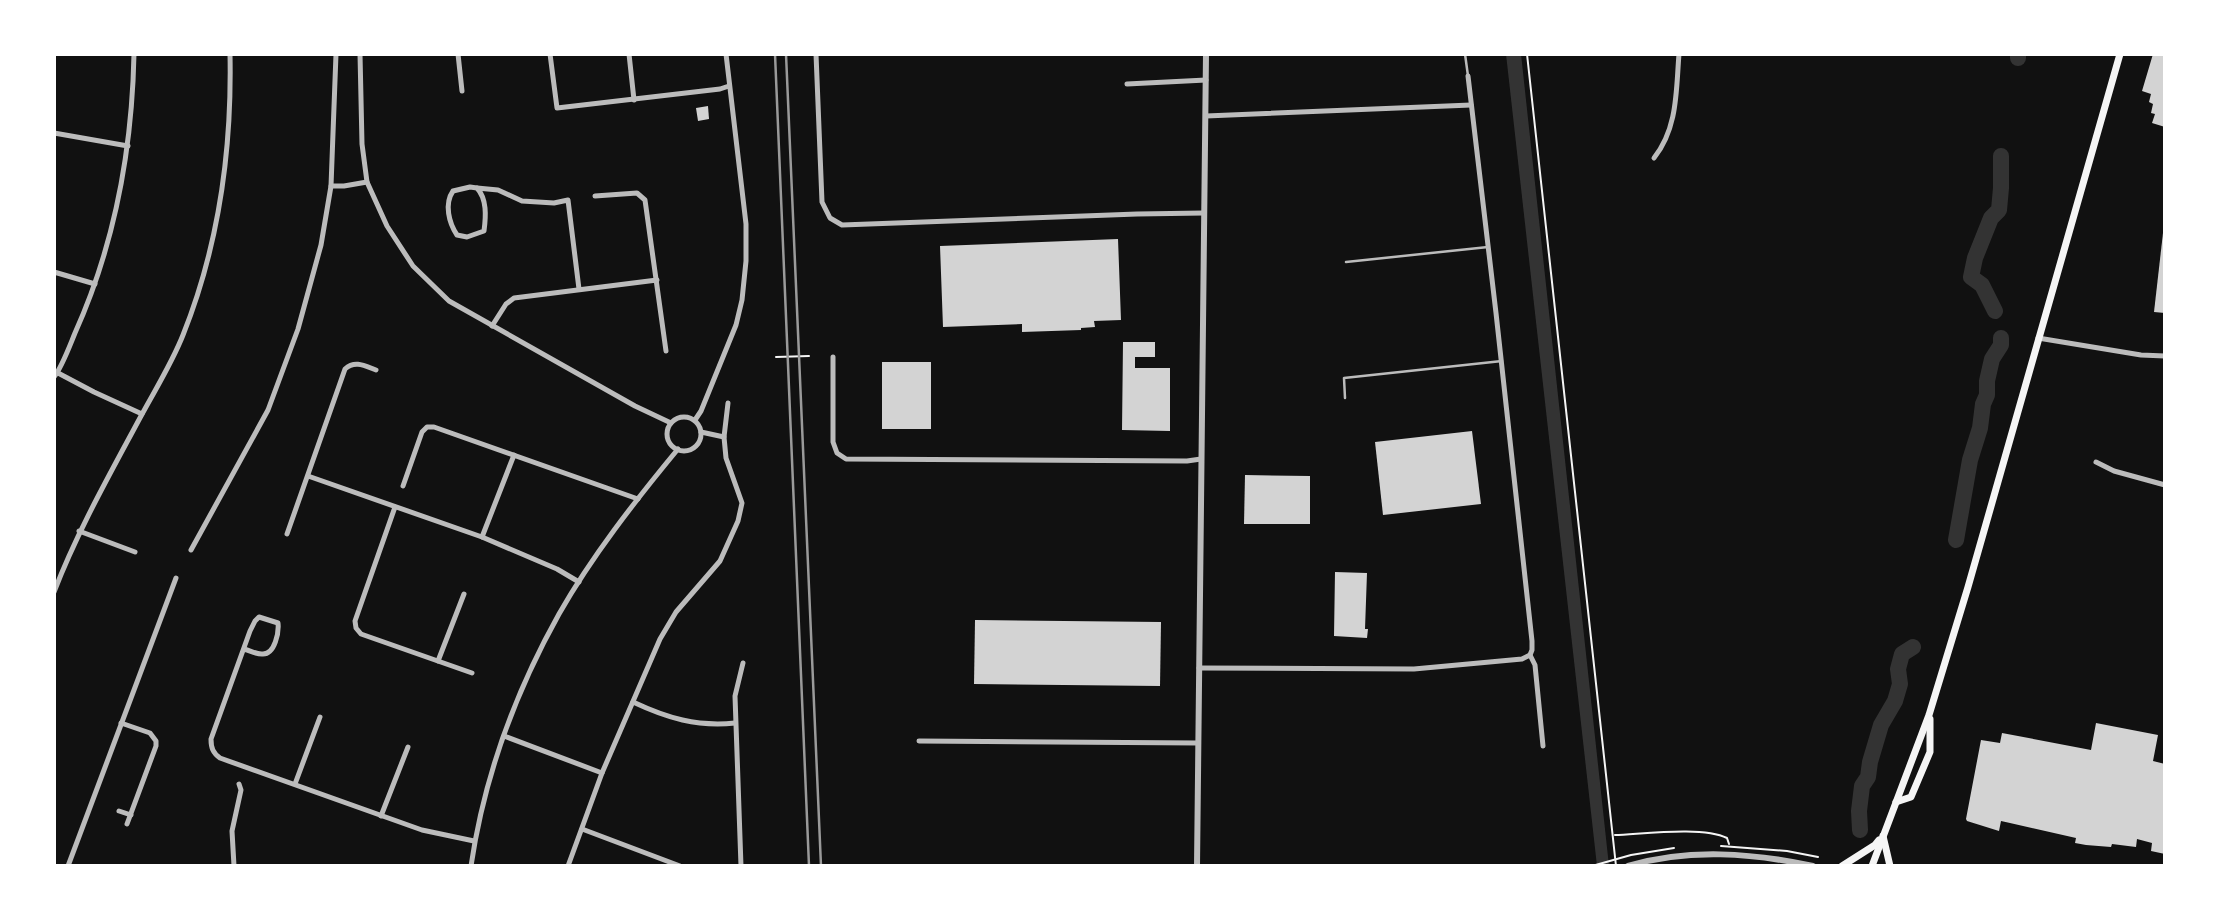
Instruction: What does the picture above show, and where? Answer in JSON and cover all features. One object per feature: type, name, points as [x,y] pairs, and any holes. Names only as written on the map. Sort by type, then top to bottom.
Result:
[{"type":"main road","points":[[1872,866],[1930,715],[2120,54]]},
{"type":"main road","points":[[1896,802],[1911,797],[1930,752],[1930,715]]},
{"type":"main road","points":[[1842,866],[1875,845],[1883,835]]},
{"type":"main road","points":[[1883,835],[1890,866]]},
{"type":"street","points":[[134,54],[128,146],[116,219],[95,284],[56,375],[142,414]]},
{"type":"street","points":[[54,592],[79,531],[182,337],[214,241],[229,143],[230,54]]},
{"type":"street","points":[[191,550],[268,410],[298,329],[321,245],[331,186],[335,54]]},
{"type":"street","points":[[360,54],[362,144],[367,182],[387,226],[413,266],[449,301],[635,406],[671,423]]},
{"type":"street","points":[[457,54],[462,91]]},
{"type":"street","points":[[550,54],[557,108],[729,86]]},
{"type":"street","points":[[629,54],[634,100]]},
{"type":"street","points":[[695,421],[731,339],[745,279],[747,234],[726,54]]},
{"type":"street","points":[[816,54],[822,202],[830,218],[842,225],[1204,213]]},
{"type":"street","points":[[1197,866],[1206,54]]},
{"type":"street","points":[[1654,158],[1665,141],[1674,113],[1679,54]]},
{"type":"street","points":[[1468,76],[1532,641],[1530,655],[1535,665],[1544,746]]},
{"type":"street","points":[[1127,84],[1206,80]]},
{"type":"street","points":[[1206,116],[1471,105]]},
{"type":"street","points":[[54,133],[128,146]]},
{"type":"street","points":[[331,186],[367,182]]},
{"type":"street","points":[[477,188],[483,194],[485,205],[484,231],[467,237],[457,235],[448,207],[450,195],[462,188],[477,188],[498,190],[522,201],[554,203],[568,200],[579,289]]},
{"type":"street","points":[[595,196],[637,193],[645,200],[666,351]]},
{"type":"street","points":[[54,271],[95,284]]},
{"type":"street","points":[[492,326],[506,304],[514,298],[657,280]]},
{"type":"street","points":[[2038,338],[2141,355],[2165,356]]},
{"type":"street","points":[[833,357],[833,442],[837,453],[846,459],[1201,459]]},
{"type":"street","points":[[287,534],[345,369],[356,363],[376,370]]},
{"type":"street","points":[[568,866],[602,773],[669,622],[713,570],[738,521],[742,503],[726,458],[724,437],[728,403]]},
{"type":"street","points":[[682,417],[695,421],[701,432],[700,439],[693,448],[688,450],[673,447],[668,438],[671,423],[682,417]]},
{"type":"street","points":[[403,486],[422,432],[427,427],[434,427],[638,499]]},
{"type":"street","points":[[701,432],[724,437]]},
{"type":"street","points":[[471,866],[474,841],[504,736],[524,686],[558,616],[638,499],[678,449]]},
{"type":"street","points":[[482,537],[514,455]]},
{"type":"street","points":[[2096,462],[2114,471],[2165,485]]},
{"type":"street","points":[[307,476],[482,537],[557,569],[579,582]]},
{"type":"street","points":[[395,507],[355,621],[356,628],[361,634],[472,673]]},
{"type":"street","points":[[79,531],[135,552]]},
{"type":"street","points":[[68,866],[176,578]]},
{"type":"street","points":[[438,661],[464,594]]},
{"type":"street","points":[[244,649],[268,653],[279,628],[278,623],[259,617],[255,621],[244,649],[211,739],[214,754],[422,830],[474,841]]},
{"type":"street","points":[[1199,668],[1436,668],[1530,655]]},
{"type":"street","points":[[741,866],[735,723],[736,687],[743,663]]},
{"type":"street","points":[[633,702],[663,716],[685,722],[735,723]]},
{"type":"street","points":[[295,784],[320,717]]},
{"type":"street","points":[[121,723],[150,733],[156,741],[127,824]]},
{"type":"street","points":[[504,736],[602,773]]},
{"type":"street","points":[[919,741],[1198,743]]},
{"type":"street","points":[[381,816],[408,747]]},
{"type":"street","points":[[234,866],[232,831],[241,790],[239,784]]},
{"type":"street","points":[[119,811],[131,815]]},
{"type":"street","points":[[582,829],[664,863],[680,866]]},
{"type":"street","points":[[1630,865],[1694,854],[1738,854],[1814,866]]},
{"type":"lane","points":[[1465,54],[1468,76]]},
{"type":"lane","points":[[1346,262],[1488,247]]},
{"type":"lane","points":[[1345,398],[1344,379],[1502,361]]},
{"type":"path","points":[[1527,54],[1616,866]]},
{"type":"path","points":[[776,357],[809,355]]},
{"type":"path","points":[[1614,835],[1669,832],[1710,834],[1727,838],[1729,845]]},
{"type":"path","points":[[1592,866],[1631,855]]},
{"type":"shaded area","points":[[1506,54],[1521,54],[1609,866],[1597,866]]},
{"type":"building","points":[[2153,54],[2165,54],[2165,127],[2152,123],[2155,114],[2151,113],[2151,94],[2142,91]]},
{"type":"building","points":[[708,106],[709,119],[698,121],[696,108]]},
{"type":"building","points":[[2165,233],[2165,313],[2154,312]]},
{"type":"building","points":[[1118,239],[1121,320],[1094,321],[1095,327],[1081,330],[1022,332],[1022,324],[943,327],[940,246]]},
{"type":"building","points":[[1123,342],[1155,342],[1155,357],[1135,357],[1135,368],[1170,368],[1170,431],[1122,430]]},
{"type":"building","points":[[882,362],[931,362],[931,429],[882,429]]},
{"type":"building","points":[[1472,431],[1481,504],[1383,515],[1375,442]]},
{"type":"building","points":[[1245,475],[1310,476],[1310,524],[1244,524]]},
{"type":"building","points":[[1335,572],[1367,573],[1367,638],[1334,636]]},
{"type":"building","points":[[975,620],[1161,622],[1160,686],[974,684]]},
{"type":"building","points":[[2096,723],[2158,735],[2153,761],[2165,764],[2165,854],[2151,851],[2152,843],[2137,839],[2136,847],[2086,845],[2075,843],[2076,838],[2001,821],[1999,831],[1967,821],[1981,740],[2000,743],[2002,733],[2091,750]]},
{"type":"waterway","points":[[1995,311],[1982,285],[1971,277],[1975,258],[1991,218],[1999,210],[2001,156]]},
{"type":"waterway","points":[[1956,540],[1970,460],[1987,395],[1987,381],[1992,359],[2001,345],[2001,338]]},
{"type":"waterway","points":[[1860,830],[1862,786],[1868,777],[1881,725],[1895,701],[1900,684],[1898,669],[1902,654],[1913,647]]},
{"type":"railway","points":[[775,54],[809,866]]},
{"type":"railway","points":[[786,54],[821,866]]}]
